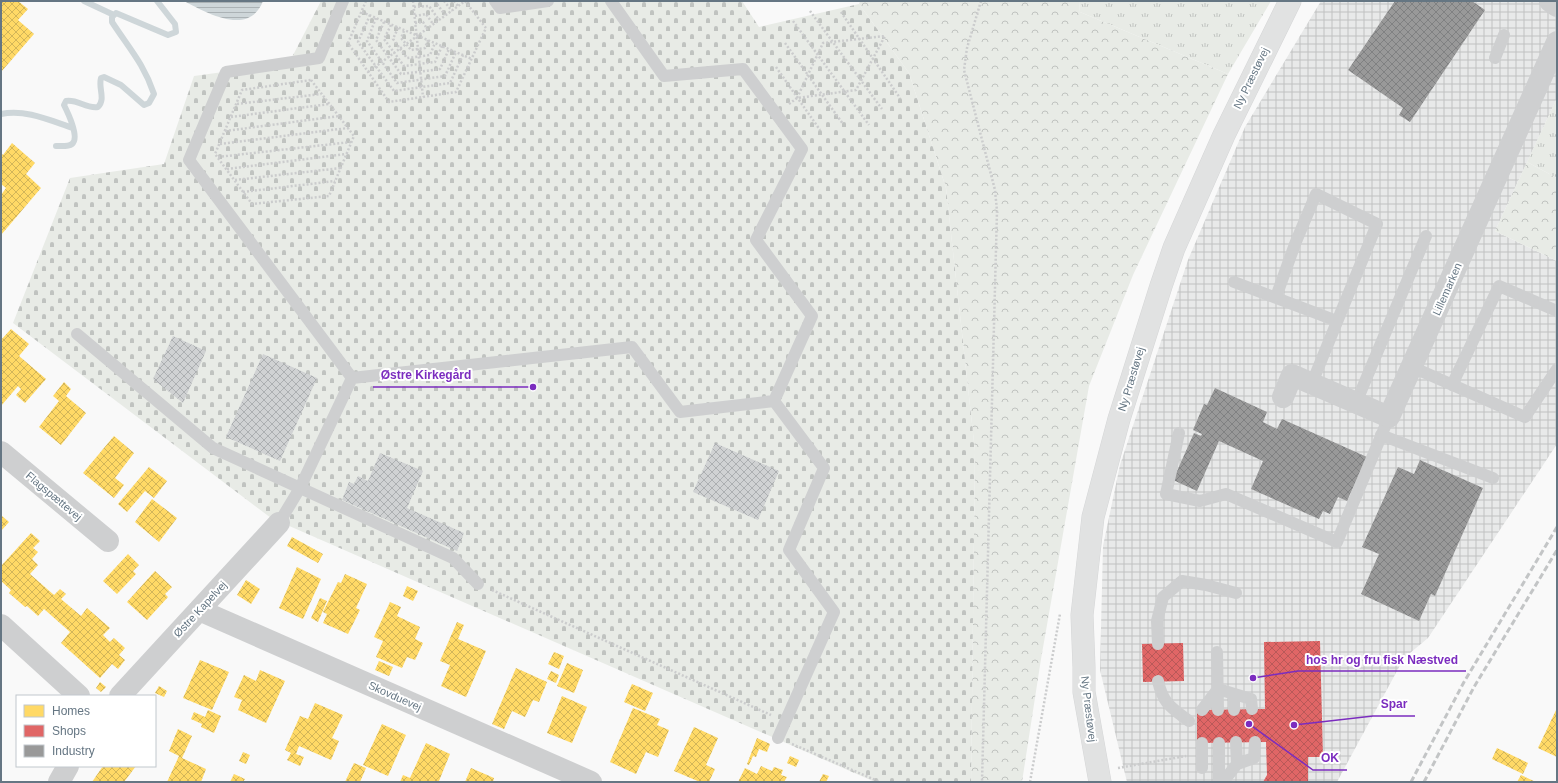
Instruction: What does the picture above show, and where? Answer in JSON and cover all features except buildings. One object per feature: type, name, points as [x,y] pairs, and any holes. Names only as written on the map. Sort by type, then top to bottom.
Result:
[{"type":"street","name":"Ny Præstøvej","points":[[1099,777],[1084,692],[1082,623],[1093,517],[1119,419],[1160,286],[1174,248],[1227,129],[1290,1]]},
{"type":"street","points":[[1550,1],[1557,6]]},
{"type":"street","name":"Lillemarken","points":[[1385,426],[1557,42]]},
{"type":"street","points":[[1283,396],[1292,374],[1356,402],[1385,426]]},
{"type":"street","name":"Flagspættevej","points":[[1,452],[108,541]]},
{"type":"street","name":"Østre Kapelvej","points":[[121,695],[280,523]]},
{"type":"street","name":"Skovduevej","points":[[199,610],[591,782]]},
{"type":"street","points":[[1,625],[78,695]]},
{"type":"street","points":[[58,782],[67,767]]},
{"type":"lane","points":[[344,1],[319,58],[226,72],[189,160],[352,378]]},
{"type":"lane","points":[[495,1],[500,8],[548,1]]},
{"type":"lane","points":[[611,1],[664,76],[743,69],[802,150],[756,240],[812,316],[774,401]]},
{"type":"lane","points":[[1495,58],[1504,35]]},
{"type":"lane","points":[[1276,296],[1295,244],[1316,194],[1377,224],[1312,383]]},
{"type":"lane","points":[[1356,402],[1426,236]]},
{"type":"lane","points":[[1234,282],[1276,296],[1337,321]]},
{"type":"lane","points":[[1452,385],[1499,286],[1557,311]]},
{"type":"lane","points":[[77,334],[213,448],[453,558],[478,584]]},
{"type":"lane","points":[[352,378],[632,347],[680,412],[774,401]]},
{"type":"lane","points":[[1412,367],[1525,417],[1557,369]]},
{"type":"lane","points":[[280,523],[300,488],[352,378]]},
{"type":"lane","points":[[774,401],[824,468],[788,550],[834,612],[778,738]]},
{"type":"lane","points":[[1179,433],[1166,494],[1200,501],[1226,494],[1337,542],[1385,426],[1493,478]]},
{"type":"lane","points":[[1158,644],[1157,621],[1164,597],[1182,582],[1206,585],[1236,593]]},
{"type":"lane","points":[[1217,652],[1218,710]]},
{"type":"lane","points":[[1158,682],[1161,694],[1168,705],[1189,721]]},
{"type":"lane","points":[[1218,689],[1252,699],[1252,709]]},
{"type":"lane","points":[[1202,710],[1202,708],[1218,689]]},
{"type":"lane","points":[[1234,694],[1234,710]]},
{"type":"lane","points":[[1236,742],[1237,764]]},
{"type":"lane","points":[[1223,782],[1237,764],[1254,758],[1255,742]]},
{"type":"lane","points":[[1202,743],[1202,768]]},
{"type":"lane","points":[[1219,743],[1219,782]]},
{"type":"path","points":[[366,1],[348,43],[368,72],[389,102],[456,92],[486,28],[465,1],[368,72]]},
{"type":"path","points":[[413,1],[423,97]]},
{"type":"path","points":[[435,1],[445,15]]},
{"type":"path","points":[[444,1],[452,11]]},
{"type":"path","points":[[454,1],[458,6]]},
{"type":"path","points":[[981,1],[967,48],[964,70],[995,190],[997,211],[982,782]]},
{"type":"path","points":[[414,8],[429,6],[439,20]]},
{"type":"path","points":[[810,11],[882,109]]},
{"type":"path","points":[[362,12],[472,59]]},
{"type":"path","points":[[841,12],[900,98]]},
{"type":"path","points":[[415,16],[426,14],[433,24]]},
{"type":"path","points":[[370,15],[358,42],[394,91],[450,83],[463,56]]},
{"type":"path","points":[[376,18],[367,41],[397,83],[445,76],[456,52]]},
{"type":"path","points":[[793,21],[869,125]]},
{"type":"path","points":[[384,22],[376,40],[400,74],[440,69],[449,49]]},
{"type":"path","points":[[415,23],[422,22],[427,29]]},
{"type":"path","points":[[391,25],[384,40],[404,66],[435,62],[442,46]]},
{"type":"path","points":[[398,28],[393,38],[407,58],[430,55],[435,43]]},
{"type":"path","points":[[404,31],[401,38],[411,50],[425,48],[428,40]]},
{"type":"path","points":[[775,113],[798,98],[856,90],[886,36],[823,43],[798,98]]},
{"type":"path","points":[[785,43],[843,124]]},
{"type":"path","points":[[776,67],[820,130]]},
{"type":"path","points":[[311,80],[354,136],[329,196],[252,204],[215,154],[236,104],[242,90],[311,80]]},
{"type":"path","points":[[236,104],[322,94]]},
{"type":"path","points":[[230,117],[329,104]]},
{"type":"path","points":[[225,131],[338,116]]},
{"type":"path","points":[[219,144],[348,128]]},
{"type":"path","points":[[217,158],[351,142]]},
{"type":"path","points":[[226,170],[346,154]]},
{"type":"path","points":[[234,180],[341,168]]},
{"type":"path","points":[[243,192],[335,181]]},
{"type":"path","points":[[478,584],[786,721]]},
{"type":"path","points":[[1030,782],[1061,609]]},
{"type":"path","points":[[778,738],[880,782]]},
{"type":"path","points":[[1099,777],[1181,758],[1191,753]]},
{"type":"shaded area","points":[[184,1],[263,1],[257,12],[248,18],[238,20],[215,16]]},
{"type":"shaded area","points":[[1321,1],[1557,1],[1557,98],[1495,231],[1557,261],[1557,444],[1428,638],[1404,658],[1337,782],[1127,782],[1100,670],[1103,546],[1120,465],[1188,260],[1245,127]]},
{"type":"green space","points":[[321,1],[742,1],[759,27],[859,4],[909,73],[946,188],[975,451],[971,782],[875,782],[271,518],[13,323],[70,178],[164,164],[194,76],[289,63]]},
{"type":"green space","points":[[860,1],[1079,1],[1080,12],[1228,74],[1133,275],[1089,386],[1041,659],[1022,782],[971,782],[975,451],[946,188],[909,73],[859,4]]},
{"type":"green space","points":[[1079,1],[1271,1],[1228,74],[1080,12]]},
{"type":"green space","points":[[1557,98],[1557,178],[1527,162]]},
{"type":"green space","points":[[1527,162],[1557,178],[1557,261],[1495,231]]},
{"type":"waterway","points":[[84,1],[114,15]]},
{"type":"waterway","points":[[56,146],[69,146],[74,141],[74,131],[64,105],[66,101],[74,101],[90,107],[98,107],[102,97],[100,86],[101,78],[104,77],[121,85],[144,105],[149,103],[154,94],[150,83],[136,56],[112,22],[112,17],[116,13],[168,35],[176,32],[175,24],[157,1]]},
{"type":"waterway","points":[[1,114],[28,114],[73,128]]},
{"type":"railway","points":[[1411,782],[1464,682],[1557,527]]},
{"type":"railway","points":[[1424,782],[1474,687],[1557,550]]},
{"type":"place","name":"Østre Kirkegård","points":[[533,387]]},
{"type":"place","name":"hos hr og fru fisk Næstved","points":[[1253,678]]},
{"type":"place","name":"OK","points":[[1249,724]]},
{"type":"place","name":"Spar","points":[[1294,725]]}]
